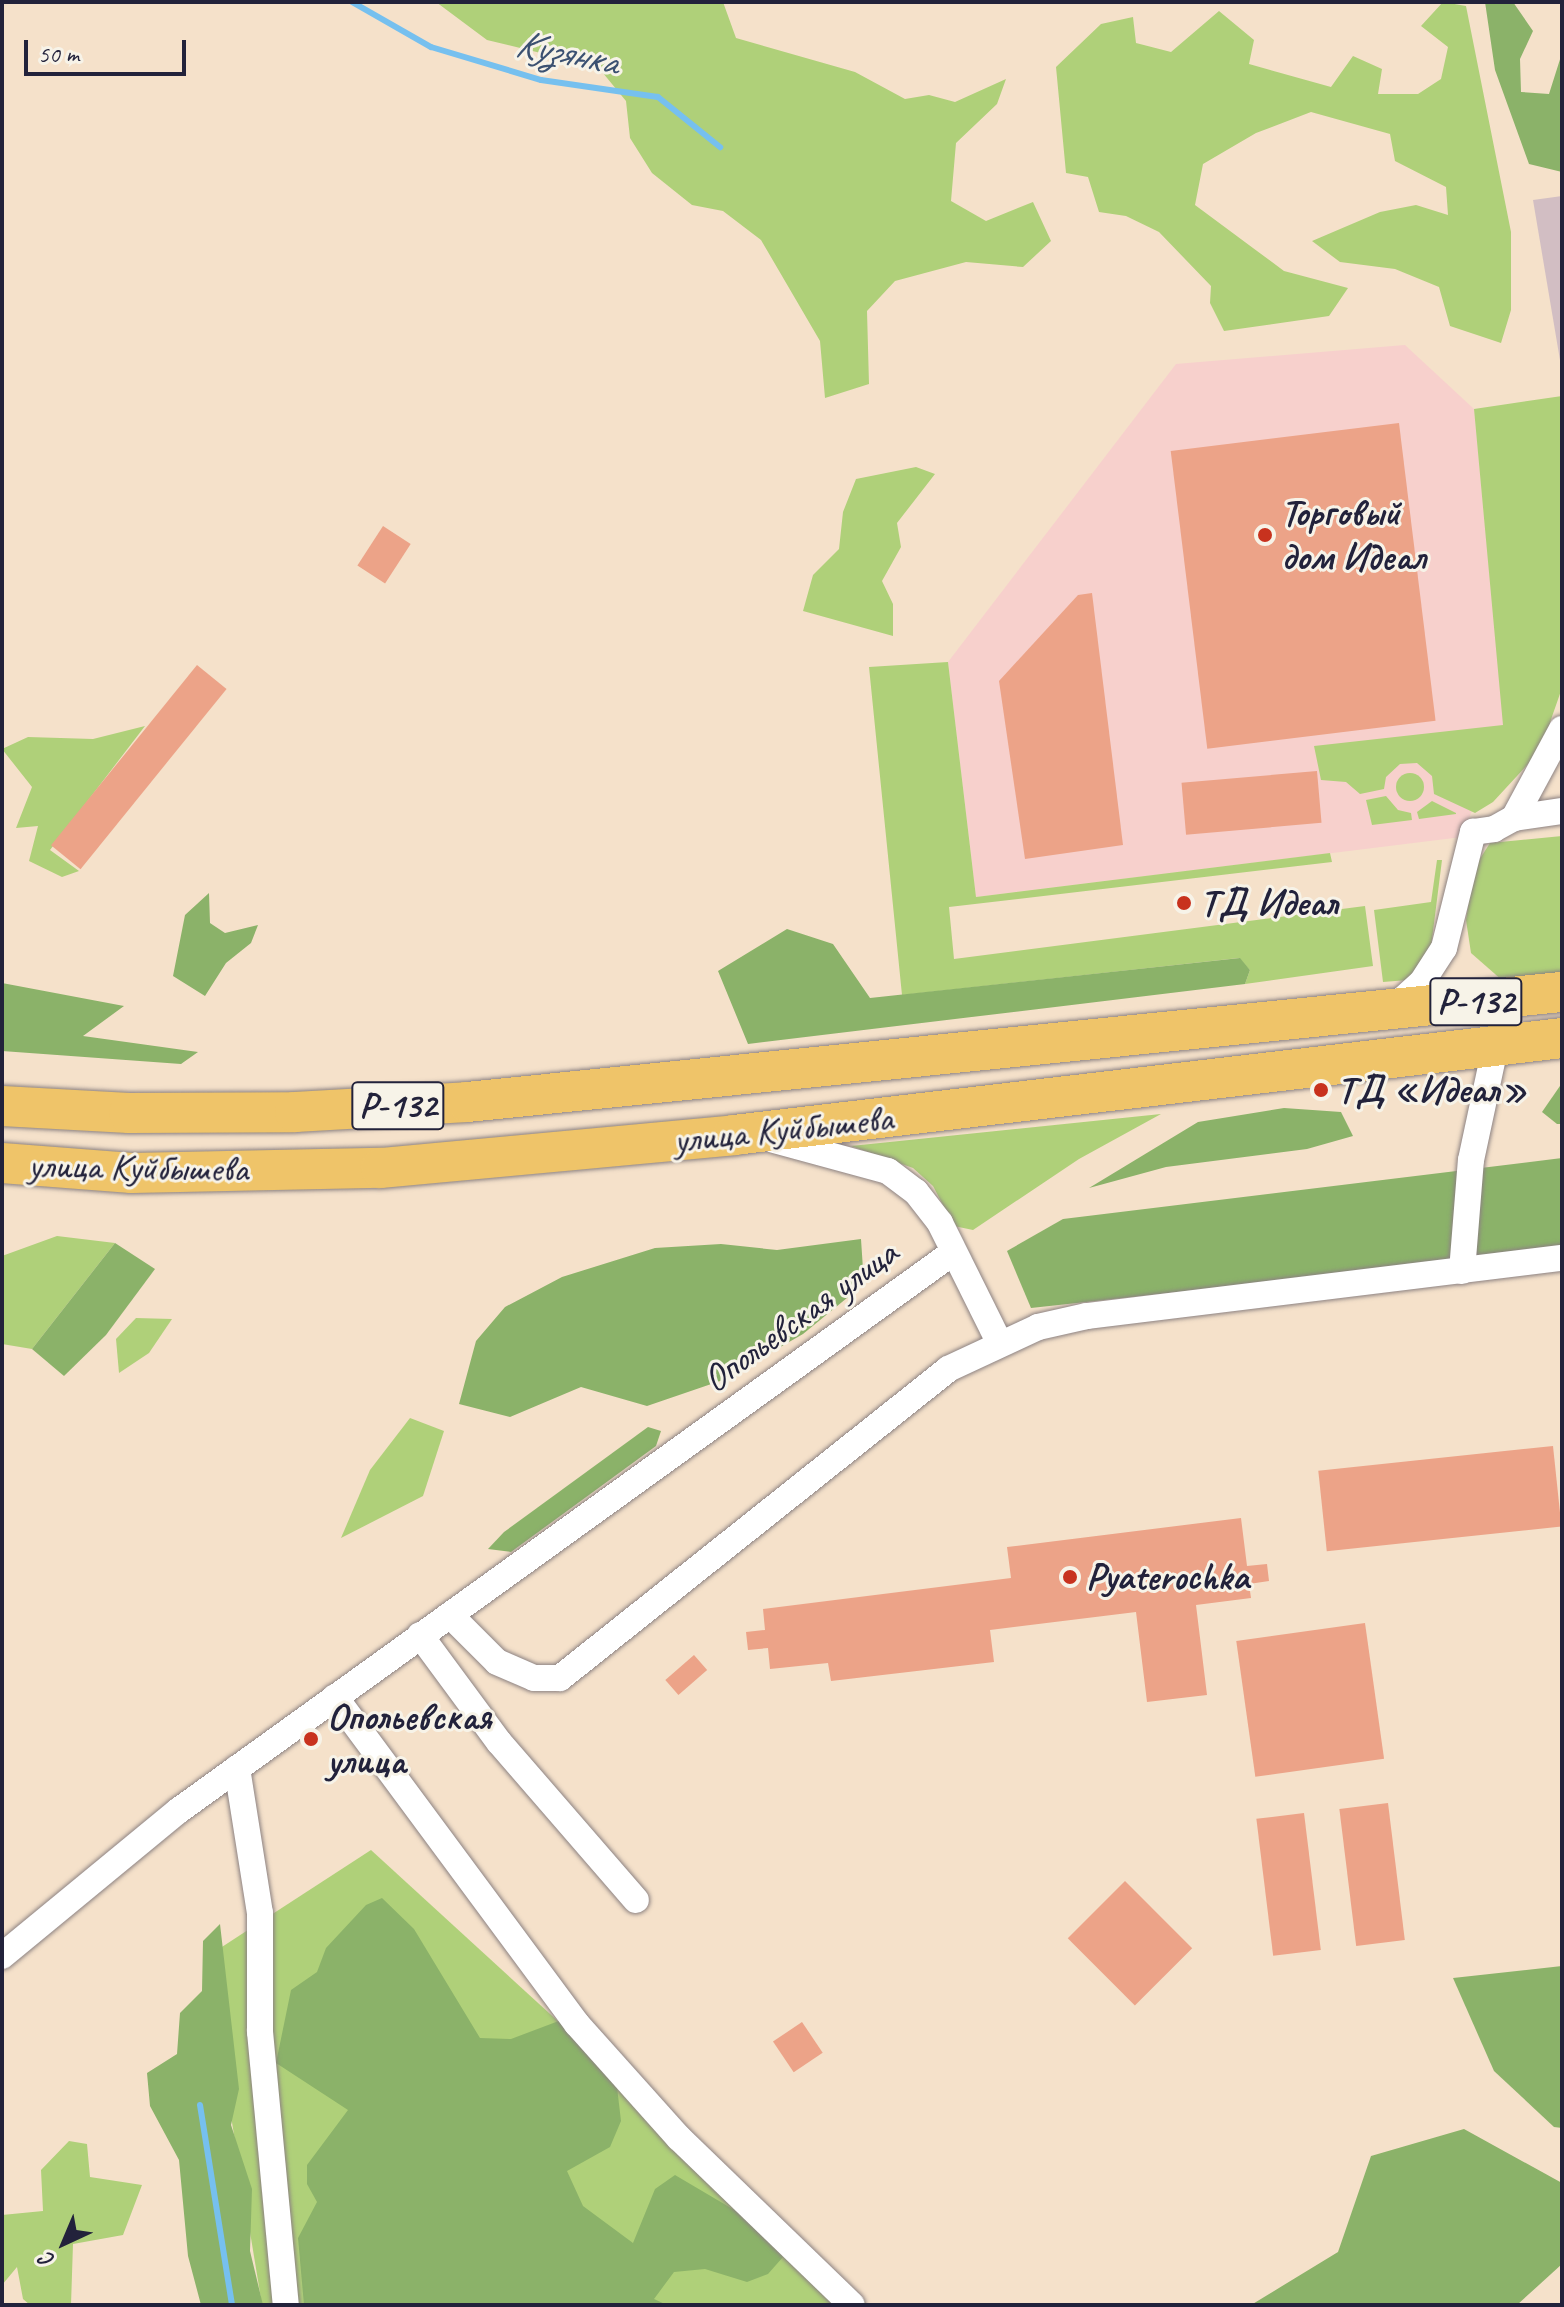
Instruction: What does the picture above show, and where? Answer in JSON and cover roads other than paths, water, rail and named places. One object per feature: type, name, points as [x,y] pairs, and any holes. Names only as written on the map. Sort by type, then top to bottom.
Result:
[{"type":"highway","name":"улица Куйбышева","points":[[2,1106],[129,1113],[295,1112],[467,1102],[1390,1012],[1562,992]]},
{"type":"highway","name":"улица Куйбышева","points":[[2,1163],[132,1173],[381,1168],[734,1135],[1562,1038]]},
{"type":"street","points":[[1514,818],[1562,729]]},
{"type":"street","points":[[1390,1012],[1422,982],[1444,948],[1473,832],[1494,829],[1514,818],[1562,811]]},
{"type":"street","points":[[1462,1271],[1471,1160],[1495,1048]]},
{"type":"street","points":[[734,1135],[794,1143],[888,1171],[916,1192],[940,1223],[951,1254],[999,1342]]},
{"type":"street","name":"Опольевская улица","points":[[2,1956],[237,1768],[951,1254]]},
{"type":"street","points":[[450,1615],[497,1662],[534,1678],[560,1678],[948,1369],[999,1342],[1087,1316],[1562,1258]]},
{"type":"street","points":[[420,1635],[499,1742],[636,1900]]},
{"type":"street","points":[[335,1697],[577,2024],[679,2138],[852,2305]]},
{"type":"street","points":[[237,1768],[260,1913],[260,2032],[286,2305]]},
{"type":"waterway","name":"Кузянка","points":[[352,2],[431,47],[541,80],[658,97],[720,147]]},
{"type":"waterway","points":[[200,2105],[232,2305]]},
{"type":"place","name":"Торговый дом Идеал","points":[[1265,535]]},
{"type":"place","name":"ТД Идеал","points":[[1184,903]]},
{"type":"place","name":"ТД «Идеал»","points":[[1321,1090]]},
{"type":"place","name":"Pyaterochka","points":[[1070,1577]]},
{"type":"place","name":"Опольевская улица","points":[[311,1739]]}]
